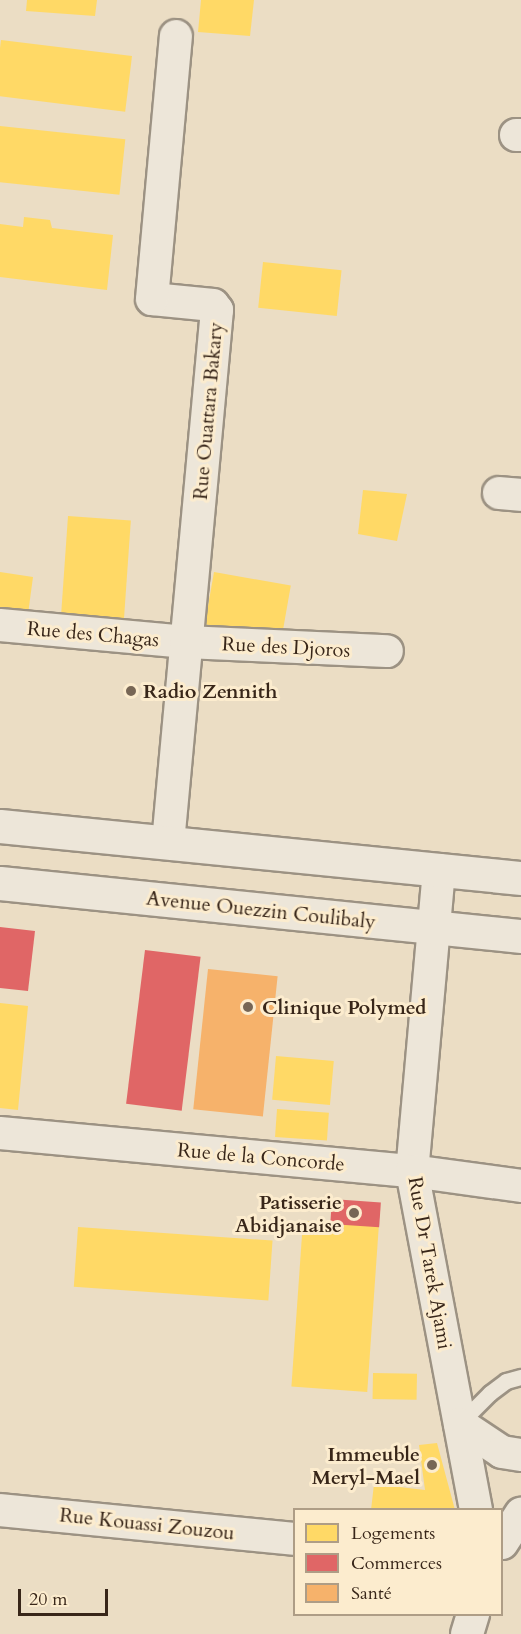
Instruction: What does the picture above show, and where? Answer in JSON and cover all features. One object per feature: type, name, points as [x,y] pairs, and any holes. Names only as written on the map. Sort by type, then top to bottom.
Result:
[{"type":"street","name":"Rue Ouattara Bakary","points":[[168,843],[217,310],[213,305],[152,299],[176,36]]},
{"type":"street","name":"Rue des Chagas","points":[[0,625],[186,642]]},
{"type":"street","name":"Rue des Djoros","points":[[186,642],[387,651]]},
{"type":"street","points":[[0,826],[521,878]]},
{"type":"street","name":"Rue Dr Tarek Ajami","points":[[439,870],[412,1171],[476,1508]]},
{"type":"street","name":"Avenue Ouezzin Coulibaly","points":[[0,883],[521,936]]},
{"type":"street","name":"Rue de la Concorde","points":[[0,1133],[412,1171],[521,1186]]},
{"type":"street","points":[[460,1424],[502,1452],[521,1455]]},
{"type":"street","name":"Rue Kouassi Zouzou","points":[[0,1510],[293,1539]]},
{"type":"street","points":[[503,1540],[521,1514]]},
{"type":"street","points":[[467,1634],[472,1616]]},
{"type":"lane","points":[[460,1424],[490,1393],[506,1381],[521,1377]]},
{"type":"building: Logements","points":[[27,0],[97,0],[95,16],[26,11]]},
{"type":"building: Logements","points":[[201,0],[254,0],[250,36],[198,32]]},
{"type":"building: Logements","points":[[1,40],[132,56],[125,112],[0,96]]},
{"type":"building: Logements","points":[[0,126],[125,139],[119,195],[0,182]]},
{"type":"building: Logements","points":[[24,217],[50,220],[52,228],[113,235],[107,290],[0,277],[0,224],[23,227]]},
{"type":"building: Logements","points":[[263,262],[342,270],[337,316],[258,308]]},
{"type":"building: Logements","points":[[363,490],[407,494],[397,541],[358,534]]},
{"type":"building: Logements","points":[[68,516],[131,520],[124,618],[61,614]]},
{"type":"building: Logements","points":[[0,572],[33,577],[28,614],[0,610]]},
{"type":"building: Logements","points":[[214,572],[291,586],[282,638],[205,624]]},
{"type":"building: Logements","points":[[0,1003],[28,1006],[18,1110],[0,1108]]},
{"type":"building: Logements","points":[[276,1056],[334,1061],[330,1105],[272,1100]]},
{"type":"building: Logements","points":[[277,1109],[329,1113],[327,1141],[275,1137]]},
{"type":"building: Logements","points":[[303,1221],[379,1226],[367,1392],[291,1387]]},
{"type":"building: Logements","points":[[78,1227],[273,1241],[268,1300],[74,1287]]},
{"type":"building: Logements","points":[[373,1373],[417,1374],[417,1400],[373,1399]]},
{"type":"building: Logements","name":"Immeuble Meryl-Mael","points":[[437,1443],[454,1508],[371,1508],[374,1484],[425,1490],[419,1445]]},
{"type":"building: Commerces","points":[[0,927],[35,931],[28,991],[0,988]]},
{"type":"building: Commerces","points":[[145,950],[201,957],[182,1111],[126,1104]]},
{"type":"building: Commerces","name":"Patisserie Abidjanaise","points":[[332,1199],[381,1202],[379,1227],[330,1224]]},
{"type":"building: Santé","points":[[208,969],[278,976],[263,1117],[193,1109]]},
{"type":"place","name":"Radio Zennith","points":[[131,691]]},
{"type":"place","name":"Clinique Polymed","points":[[248,1007]]},
{"type":"place","name":"Patisserie Abidjanaise","points":[[354,1213]]},
{"type":"place","name":"Immeuble Meryl-Mael","points":[[432,1465]]}]
